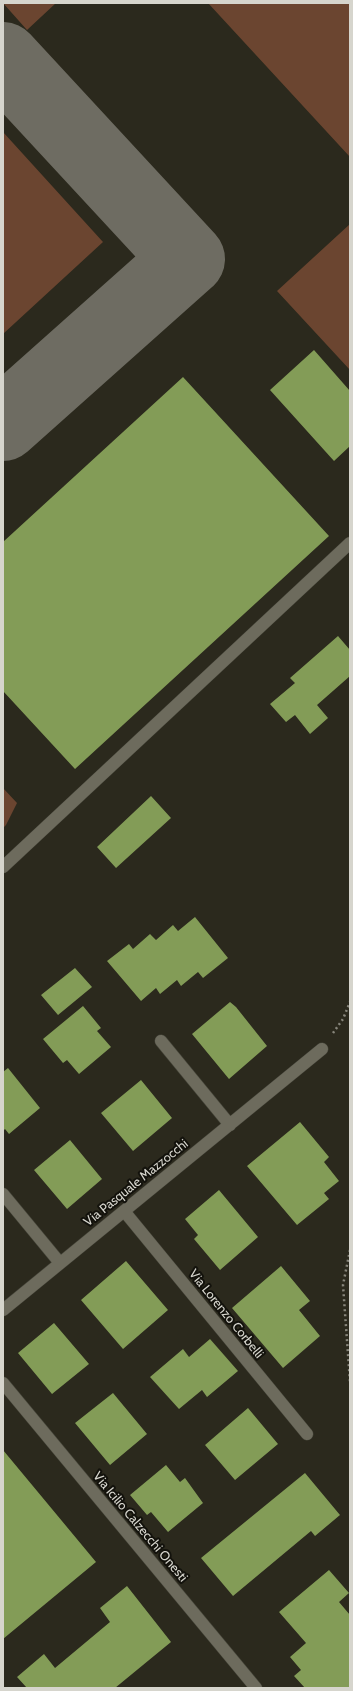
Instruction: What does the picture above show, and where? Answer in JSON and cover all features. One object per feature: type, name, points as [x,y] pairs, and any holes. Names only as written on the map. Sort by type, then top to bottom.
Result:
[{"type":"street","points":[[3,867],[350,543]]},
{"type":"street","points":[[161,1040],[230,1125]]},
{"type":"street","name":"Via Pasquale Mazzocchi","points":[[3,1310],[322,1050]]},
{"type":"street","points":[[3,1194],[60,1263]]},
{"type":"street","name":"Via Lorenzo Corbelli","points":[[124,1211],[307,1434]]},
{"type":"street","name":"Via Icilio Calzecchi Onesti","points":[[3,1383],[256,1688]]},
{"type":"path","points":[[322,1050],[343,1019],[350,1002]]},
{"type":"path","points":[[350,1250],[343,1285],[350,1382]]},
{"type":"shaded area","points":[[3,3],[56,3],[27,30]]},
{"type":"shaded area","points":[[208,3],[350,3],[350,157]]},
{"type":"shaded area","points":[[3,132],[103,242],[3,334]]},
{"type":"shaded area","points":[[350,224],[350,370],[277,291]]},
{"type":"shaded area","points":[[3,788],[17,803],[3,828]]},
{"type":"building","points":[[314,350],[350,391],[350,446],[334,461],[270,390]]},
{"type":"building","points":[[183,377],[329,536],[75,769],[3,691],[3,542]]},
{"type":"building","points":[[338,636],[350,650],[350,676],[317,705],[328,718],[310,734],[295,715],[286,722],[270,704],[295,683],[290,678]]},
{"type":"building","points":[[151,796],[171,818],[116,868],[97,847]]},
{"type":"building","points":[[195,917],[228,958],[203,978],[198,972],[181,986],[177,980],[160,994],[156,988],[141,1001],[107,961],[129,944],[133,949],[150,934],[156,940],[173,925],[178,931]]},
{"type":"building","points":[[75,968],[92,987],[58,1015],[41,995]]},
{"type":"building","points":[[230,1002],[236,1007],[267,1046],[229,1079],[192,1034]]},
{"type":"building","points":[[83,1006],[101,1028],[97,1031],[111,1047],[79,1074],[67,1060],[63,1063],[43,1039]]},
{"type":"building","points":[[8,1068],[40,1108],[9,1134],[5,1129],[3,1131],[3,1072]]},
{"type":"building","points":[[141,1080],[172,1118],[133,1151],[101,1113]]},
{"type":"building","points":[[300,1122],[329,1157],[324,1162],[339,1181],[324,1193],[329,1199],[297,1225],[247,1166]]},
{"type":"building","points":[[70,1140],[102,1179],[67,1209],[34,1170]]},
{"type":"building","points":[[219,1190],[258,1237],[220,1270],[194,1239],[198,1235],[185,1219]]},
{"type":"building","points":[[126,1261],[168,1310],[123,1349],[81,1300]]},
{"type":"building","points":[[281,1266],[310,1301],[299,1310],[320,1336],[283,1368],[232,1308]]},
{"type":"building","points":[[54,1323],[89,1364],[52,1394],[18,1353]]},
{"type":"building","points":[[210,1339],[238,1371],[207,1397],[202,1390],[179,1409],[150,1377],[183,1349],[189,1357]]},
{"type":"building","points":[[113,1393],[147,1434],[110,1465],[75,1423]]},
{"type":"building","points":[[248,1408],[278,1444],[235,1480],[205,1445]]},
{"type":"building","points":[[3,1450],[96,1562],[3,1639]]},
{"type":"building","points":[[166,1465],[180,1482],[185,1478],[203,1503],[168,1532],[151,1512],[147,1515],[130,1495]]},
{"type":"building","points":[[305,1473],[340,1515],[315,1536],[311,1531],[233,1596],[201,1558]]},
{"type":"building","points":[[329,1570],[349,1593],[339,1602],[350,1615],[350,1688],[305,1688],[294,1676],[301,1670],[290,1657],[306,1643],[279,1612]]},
{"type":"building","points":[[127,1586],[171,1642],[115,1688],[27,1688],[17,1677],[44,1654],[55,1668],[110,1622],[100,1608]]},
{"type":"taxiway","points":[[3,59],[188,259],[3,424]]}]
